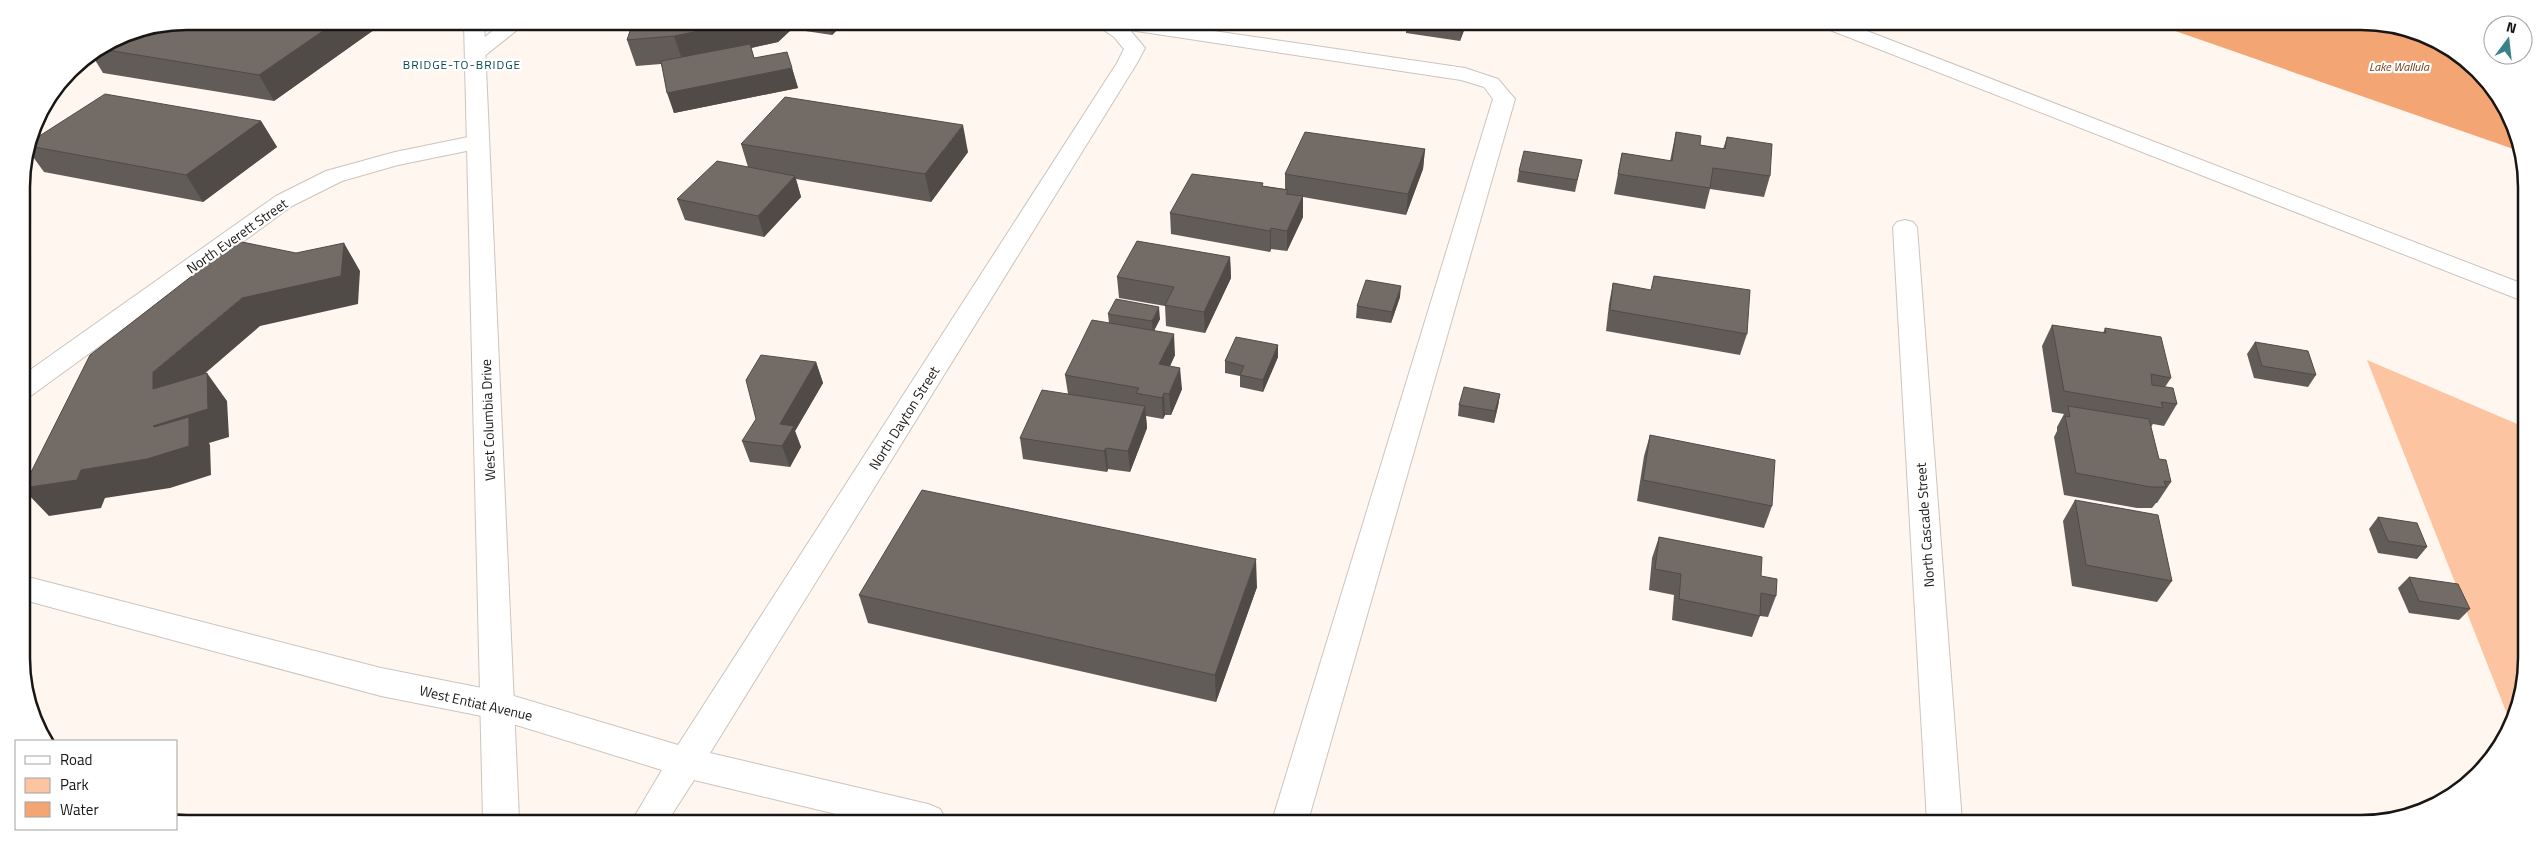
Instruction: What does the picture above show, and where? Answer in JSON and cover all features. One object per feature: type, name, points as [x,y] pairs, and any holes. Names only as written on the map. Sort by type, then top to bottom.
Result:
[{"type":"street","name":"West Columbia Drive","points":[[474,30],[501,815]]},
{"type":"street","points":[[475,54],[506,30]]},
{"type":"street","name":"North Dayton Street","points":[[653,815],[1127,63],[1135,48],[1116,30]]},
{"type":"street","points":[[1168,30],[1465,74],[1491,83],[1504,99],[1292,815]]},
{"type":"street","points":[[1846,30],[2518,291]]},
{"type":"street","name":"North Everett Street","points":[[30,383],[284,201],[334,176],[395,159],[478,142]]},
{"type":"street","name":"North Cascade Street","points":[[1905,227],[1946,815]]},
{"type":"street","name":"West Entiat Avenue","points":[[30,590],[380,682],[497,705],[687,763],[907,815]]},
{"type":"green space","points":[[2367,360],[2518,424],[2518,658],[2517,678],[2513,699],[2507,715]]},
{"type":"water","name":"Lake Wallula","points":[[2172,30],[2361,30],[2402,35],[2440,51],[2457,62],[2479,83],[2492,100],[2502,118],[2513,149]]},
{"type":"building","points":[[177,30],[324,30],[259,75],[109,50],[137,38]]},
{"type":"building","points":[[630,30],[704,30],[674,36],[627,40]]},
{"type":"building","points":[[750,44],[754,58],[787,52],[792,68],[667,93],[661,61]]},
{"type":"building","points":[[105,94],[261,121],[186,175],[35,147],[38,137]]},
{"type":"building","points":[[785,97],[963,125],[925,174],[741,144]]},
{"type":"building","points":[[1305,132],[1425,149],[1408,194],[1285,174]]},
{"type":"building","points":[[1676,132],[1701,136],[1700,145],[1725,149],[1727,137],[1772,144],[1770,176],[1713,168],[1710,188],[1618,174],[1622,153],[1672,161]]},
{"type":"building","points":[[1524,151],[1582,160],[1577,180],[1519,171]]},
{"type":"building","points":[[717,161],[795,176],[758,216],[677,199]]},
{"type":"building","points":[[1192,174],[1263,183],[1262,186],[1288,190],[1286,194],[1303,196],[1287,231],[1271,228],[1270,231],[1170,213]]},
{"type":"building","points":[[237,241],[296,253],[344,243],[341,276],[242,298],[153,372],[153,389],[207,373],[208,409],[153,426],[189,417],[189,446],[147,459],[81,470],[77,480],[30,487],[30,474],[90,355]]},
{"type":"building","points":[[1137,241],[1230,257],[1204,312],[1165,305],[1174,287],[1117,277]]},
{"type":"building","points":[[1654,276],[1750,290],[1747,334],[1610,310],[1613,283],[1651,290]]},
{"type":"building","points":[[1366,280],[1401,286],[1392,312],[1357,306]]},
{"type":"building","points":[[1116,299],[1159,307],[1152,321],[1108,314]]},
{"type":"building","points":[[1092,320],[1174,334],[1159,364],[1180,368],[1169,394],[1164,393],[1162,398],[1136,393],[1139,388],[1065,375]]},
{"type":"building","points":[[2052,325],[2106,333],[2105,328],[2161,337],[2171,378],[2151,374],[2152,385],[2173,388],[2177,404],[2161,402],[2163,408],[2064,391]]},
{"type":"building","points":[[1236,337],[1278,345],[1263,380],[1240,375],[1244,366],[1225,361]]},
{"type":"building","points":[[2255,342],[2308,351],[2316,375],[2262,366]]},
{"type":"building","points":[[761,355],[816,362],[780,424],[794,426],[782,446],[742,441],[756,419],[746,380]]},
{"type":"building","points":[[1464,387],[1500,394],[1495,411],[1459,405]]},
{"type":"building","points":[[1042,390],[1145,406],[1128,451],[1106,448],[1104,451],[1020,438]]},
{"type":"building","points":[[2068,406],[2149,419],[2159,459],[2166,460],[2171,482],[2164,481],[2166,487],[2151,487],[2076,473],[2065,416],[2070,417]]},
{"type":"building","points":[[1650,435],[1775,460],[1772,506],[1643,480]]},
{"type":"building","points":[[922,490],[1256,559],[1215,675],[859,595]]},
{"type":"building","points":[[2075,500],[2158,515],[2172,581],[2086,565]]},
{"type":"building","points":[[2378,517],[2417,523],[2427,547],[2388,541]]},
{"type":"building","points":[[1659,537],[1762,557],[1761,576],[1777,579],[1776,596],[1761,593],[1760,616],[1679,599],[1681,574],[1655,569]]},
{"type":"building","points":[[2409,577],[2458,584],[2470,609],[2419,601]]},
{"type":"district","name":"BRIDGE-TO-BRIDGE","points":[[462,65]]}]
